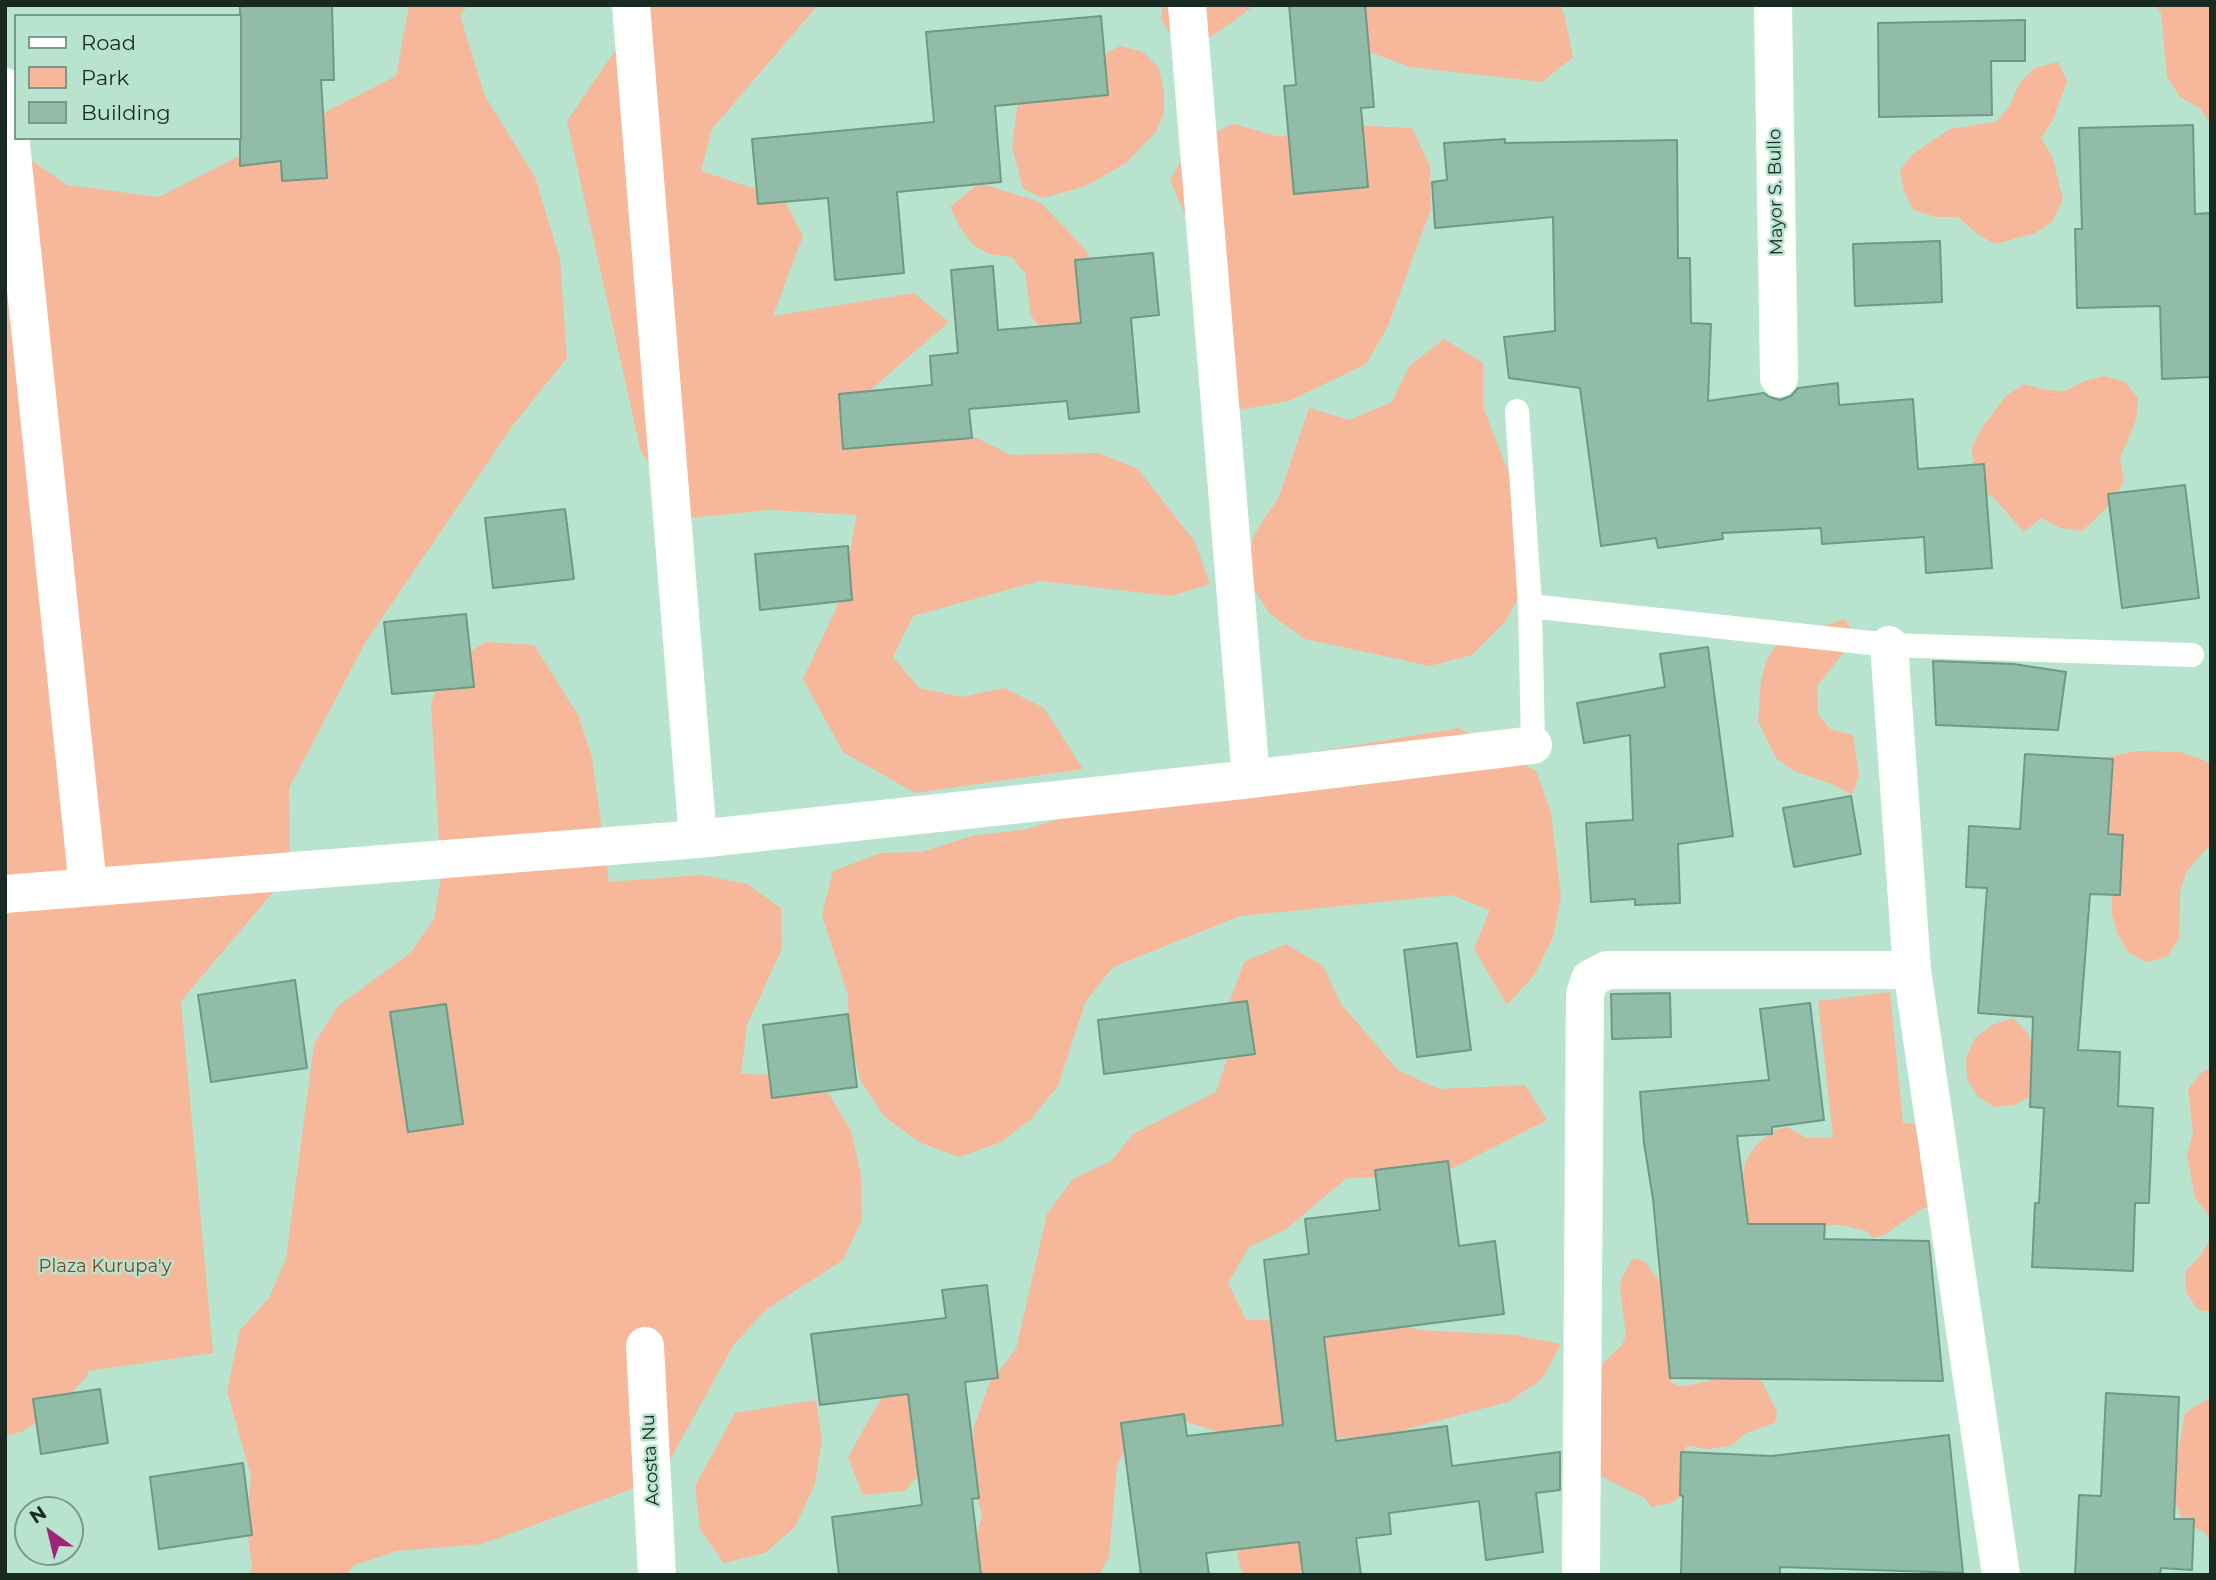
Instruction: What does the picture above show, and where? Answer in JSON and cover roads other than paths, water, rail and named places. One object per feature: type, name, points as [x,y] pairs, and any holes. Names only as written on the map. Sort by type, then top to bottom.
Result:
[{"type":"street","points":[[631,5],[698,839]]},
{"type":"street","points":[[1186,5],[1251,779]]},
{"type":"street","name":"Mayor S. Bullo","points":[[1773,5],[1779,379]]},
{"type":"street","points":[[5,87],[88,887]]},
{"type":"street","points":[[1889,645],[1912,970],[2001,1575]]},
{"type":"street","points":[[5,894],[698,839],[1251,779],[1533,745]]},
{"type":"street","points":[[1581,1575],[1585,994],[1590,979],[1607,970],[1912,970]]},
{"type":"street","name":"Acosta Nu","points":[[645,1346],[657,1575]]},
{"type":"lane","points":[[1517,411],[1530,606],[1533,745]]},
{"type":"lane","points":[[1530,606],[1889,645],[2192,655]]},
{"type":"park label","name":"Plaza Kurupa'y","points":[[105,1267]]}]
